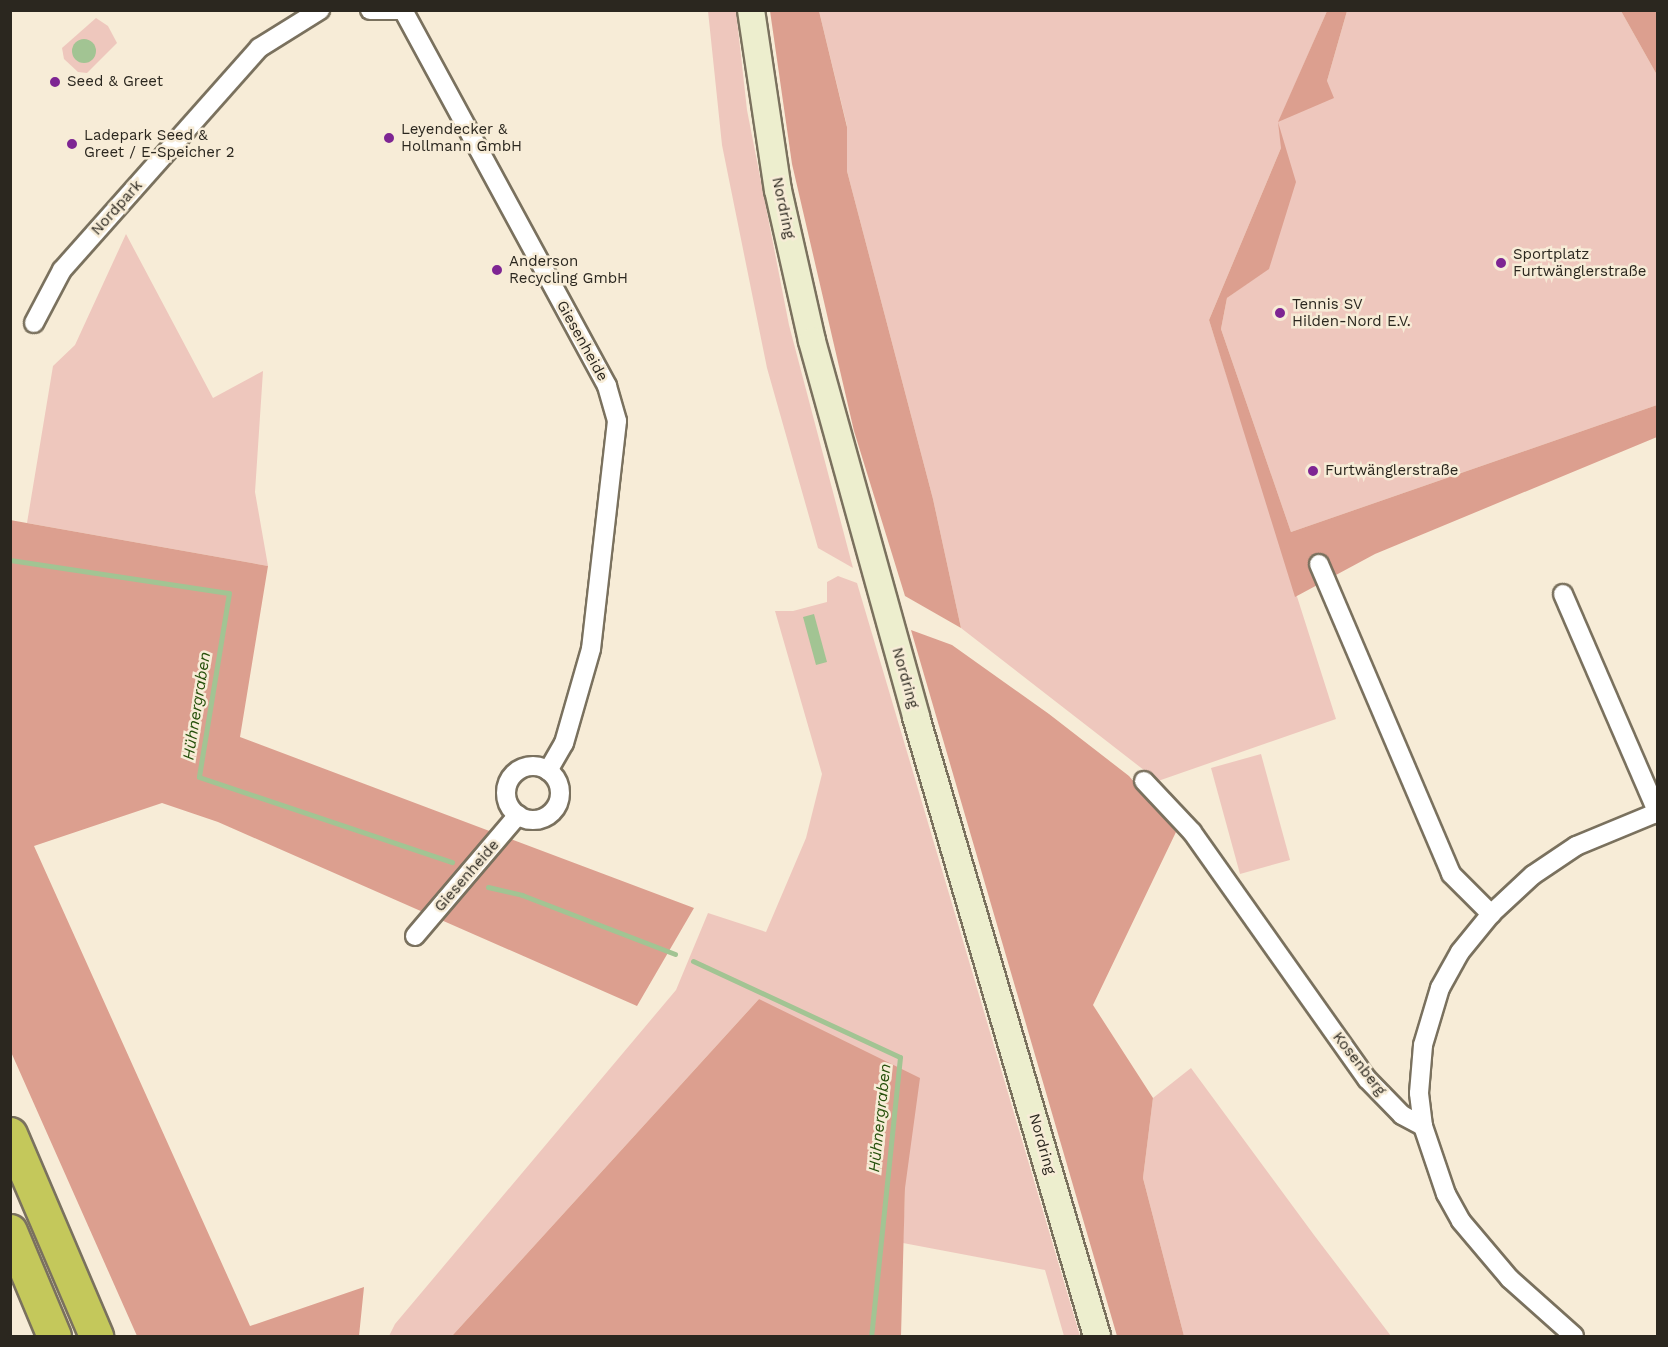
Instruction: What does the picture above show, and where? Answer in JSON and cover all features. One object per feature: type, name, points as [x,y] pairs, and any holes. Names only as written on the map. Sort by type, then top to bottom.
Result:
[{"type":"highway","points":[[10,1134],[96,1336]]},
{"type":"highway","points":[[10,1231],[54,1336]]},
{"type":"main road","name":"Nordring","points":[[751,10],[778,190],[807,318],[887,615],[1097,1336]]},
{"type":"street","name":"Nordpark","points":[[34,323],[62,270],[259,48],[320,10]]},
{"type":"street","points":[[370,10],[402,10]]},
{"type":"street","name":"Giesenheide","points":[[402,10],[607,386],[617,421],[591,649],[564,743],[548,771]]},
{"type":"street","points":[[1319,564],[1451,874],[1491,914]]},
{"type":"street","points":[[1563,594],[1657,812],[1576,846],[1533,875],[1491,914],[1460,952],[1429,1016],[1419,1093],[1423,1126],[1446,1194],[1461,1221],[1509,1279],[1574,1336]]},
{"type":"street","points":[[539,767],[548,771],[559,784],[555,809],[534,820],[518,815],[507,800],[508,782],[521,769],[539,767]]},
{"type":"street","name":"Kosenberg","points":[[1144,781],[1192,832],[1367,1079],[1402,1115],[1423,1126]]},
{"type":"street","name":"Giesenheide","points":[[416,936],[518,815]]},
{"type":"shaded area","points":[[708,11],[736,11],[747,110],[789,325],[853,568],[818,548],[767,368],[722,145]]},
{"type":"shaded area","points":[[770,11],[819,11],[847,127],[847,171],[933,499],[961,628],[905,596],[854,431],[792,164]]},
{"type":"shaded area","points":[[819,11],[1327,11],[1279,121],[1327,81],[1347,11],[1621,11],[1657,75],[1657,405],[1291,532],[1221,329],[1227,298],[1269,268],[1281,148],[1209,320],[1336,719],[1158,781],[961,628],[933,499],[847,171],[847,126]]},
{"type":"shaded area","points":[[1327,11],[1347,11],[1327,81],[1334,98],[1278,122]]},
{"type":"shaded area","points":[[1621,11],[1657,11],[1657,75]]},
{"type":"shaded area","points":[[96,18],[108,26],[117,43],[87,73],[78,72],[64,59],[62,48]]},
{"type":"shaded area","points":[[84,39],[89,40],[95,46],[95,56],[89,62],[84,63],[79,62],[73,56],[72,51],[73,46],[79,40]]},
{"type":"shaded area","points":[[1278,122],[1296,182],[1269,269],[1227,298],[1221,329],[1291,532],[1657,405],[1657,437],[1375,554],[1295,597],[1209,320],[1281,148]]},
{"type":"shaded area","points":[[126,234],[213,398],[263,371],[255,492],[268,566],[27,523],[53,366],[75,345]]},
{"type":"shaded area","points":[[10,520],[268,566],[240,737],[694,908],[637,1006],[218,822],[162,803],[34,846],[250,1326],[364,1287],[359,1336],[137,1336],[11,1052]]},
{"type":"shaded area","points":[[838,576],[857,583],[1080,1336],[1064,1336],[1045,1270],[903,1243],[905,1188],[759,999],[452,1336],[389,1336],[395,1324],[676,990],[708,913],[766,932],[806,838],[822,774],[775,611],[793,611],[827,602],[827,582]]},
{"type":"shaded area","points":[[814,614],[827,662],[816,665],[803,617]]},
{"type":"shaded area","points":[[911,630],[952,645],[1049,714],[1129,776],[1176,832],[1093,1005],[1153,1098],[1143,1178],[1184,1336],[1117,1336]]},
{"type":"shaded area","points":[[1261,754],[1290,860],[1240,874],[1211,768]]},
{"type":"shaded area","points":[[759,999],[920,1078],[905,1188],[901,1336],[452,1336]]},
{"type":"shaded area","points":[[1191,1068],[1391,1336],[1184,1336],[1143,1178],[1153,1098]]},
{"type":"waterway","name":"Hühnergraben","points":[[10,560],[229,593],[199,777],[452,862]]},
{"type":"waterway","name":"Hühnergraben","points":[[488,887],[522,895],[675,954]]},
{"type":"waterway","name":"Hühnergraben","points":[[693,961],[900,1057],[871,1336]]},
{"type":"place","name":"Seed & Greet","points":[[55,82]]},
{"type":"place","name":"Leyendecker & Hollmann GmbH","points":[[389,138]]},
{"type":"place","name":"Ladepark Seed & Greet / E-Speicher 2","points":[[72,144]]},
{"type":"place","name":"Sportplatz Furtwänglerstraße","points":[[1501,263]]},
{"type":"place","name":"Anderson Recycling GmbH","points":[[497,270]]},
{"type":"place","name":"Tennis SV Hilden-Nord E.V.","points":[[1280,313]]},
{"type":"place","name":"Furtwänglerstraße","points":[[1313,471]]}]
